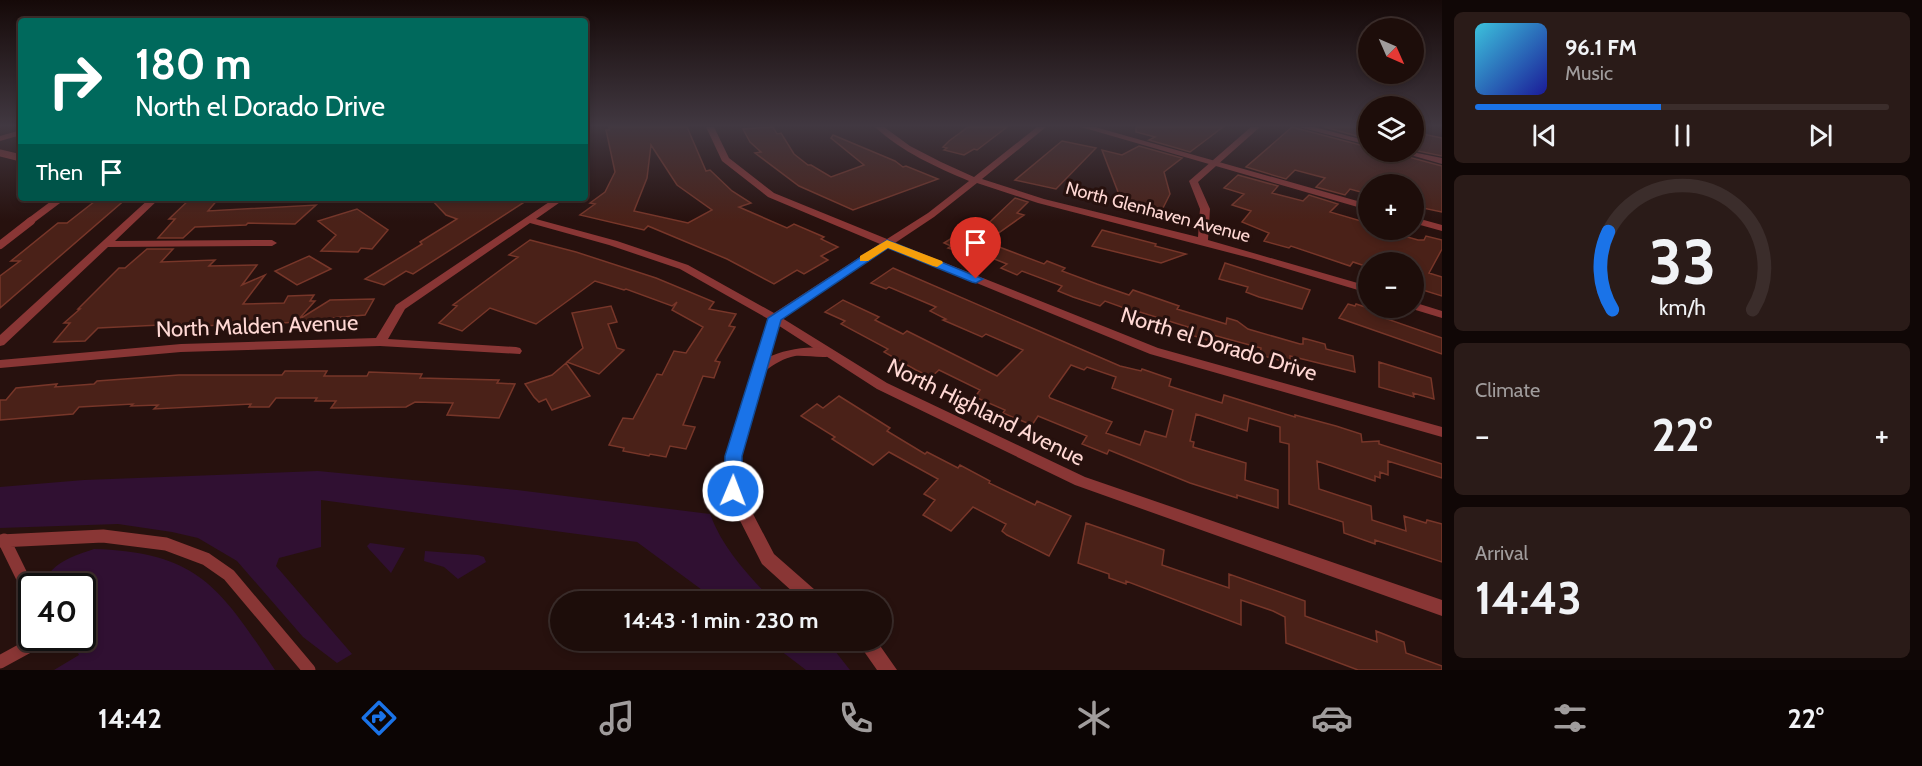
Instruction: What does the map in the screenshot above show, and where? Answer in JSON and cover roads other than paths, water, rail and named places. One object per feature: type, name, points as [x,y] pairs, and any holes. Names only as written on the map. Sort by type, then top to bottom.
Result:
[{"type":"street","name":"North el Dorado Drive","points":[[725,158],[771,195],[1154,351],[1442,432]]},
{"type":"street","name":"North Glenhaven Avenue","points":[[925,158],[974,179],[1051,202],[1203,241],[1358,287]]},
{"type":"street","points":[[804,591],[768,559],[733,491],[734,456],[774,318],[931,214],[1001,158]]},
{"type":"street","points":[[1195,158],[1358,204]]},
{"type":"street","points":[[1203,241],[1205,208],[1193,181],[1218,158]]},
{"type":"street","points":[[0,342],[152,201]]},
{"type":"street","points":[[380,342],[400,307],[556,201]]},
{"type":"street","name":"North Highland Avenue","points":[[528,220],[613,243],[684,267],[774,318],[882,386],[1080,482],[1442,608]]},
{"type":"street","points":[[1424,222],[1442,228]]},
{"type":"street","points":[[105,244],[272,243]]},
{"type":"street","points":[[1424,309],[1442,315]]},
{"type":"street","name":"North Malden Avenue","points":[[0,364],[181,348],[380,342],[516,351]]},
{"type":"street","points":[[760,368],[772,358],[787,353],[810,350],[831,354]]},
{"type":"street","points":[[873,651],[888,670]]},
{"type":"lane","points":[[0,245],[57,201]]},
{"type":"lane","points":[[19,573],[2,541],[102,536],[166,544],[206,559],[229,575],[309,670]]},
{"type":"lane","points":[[0,662],[20,651]]}]
